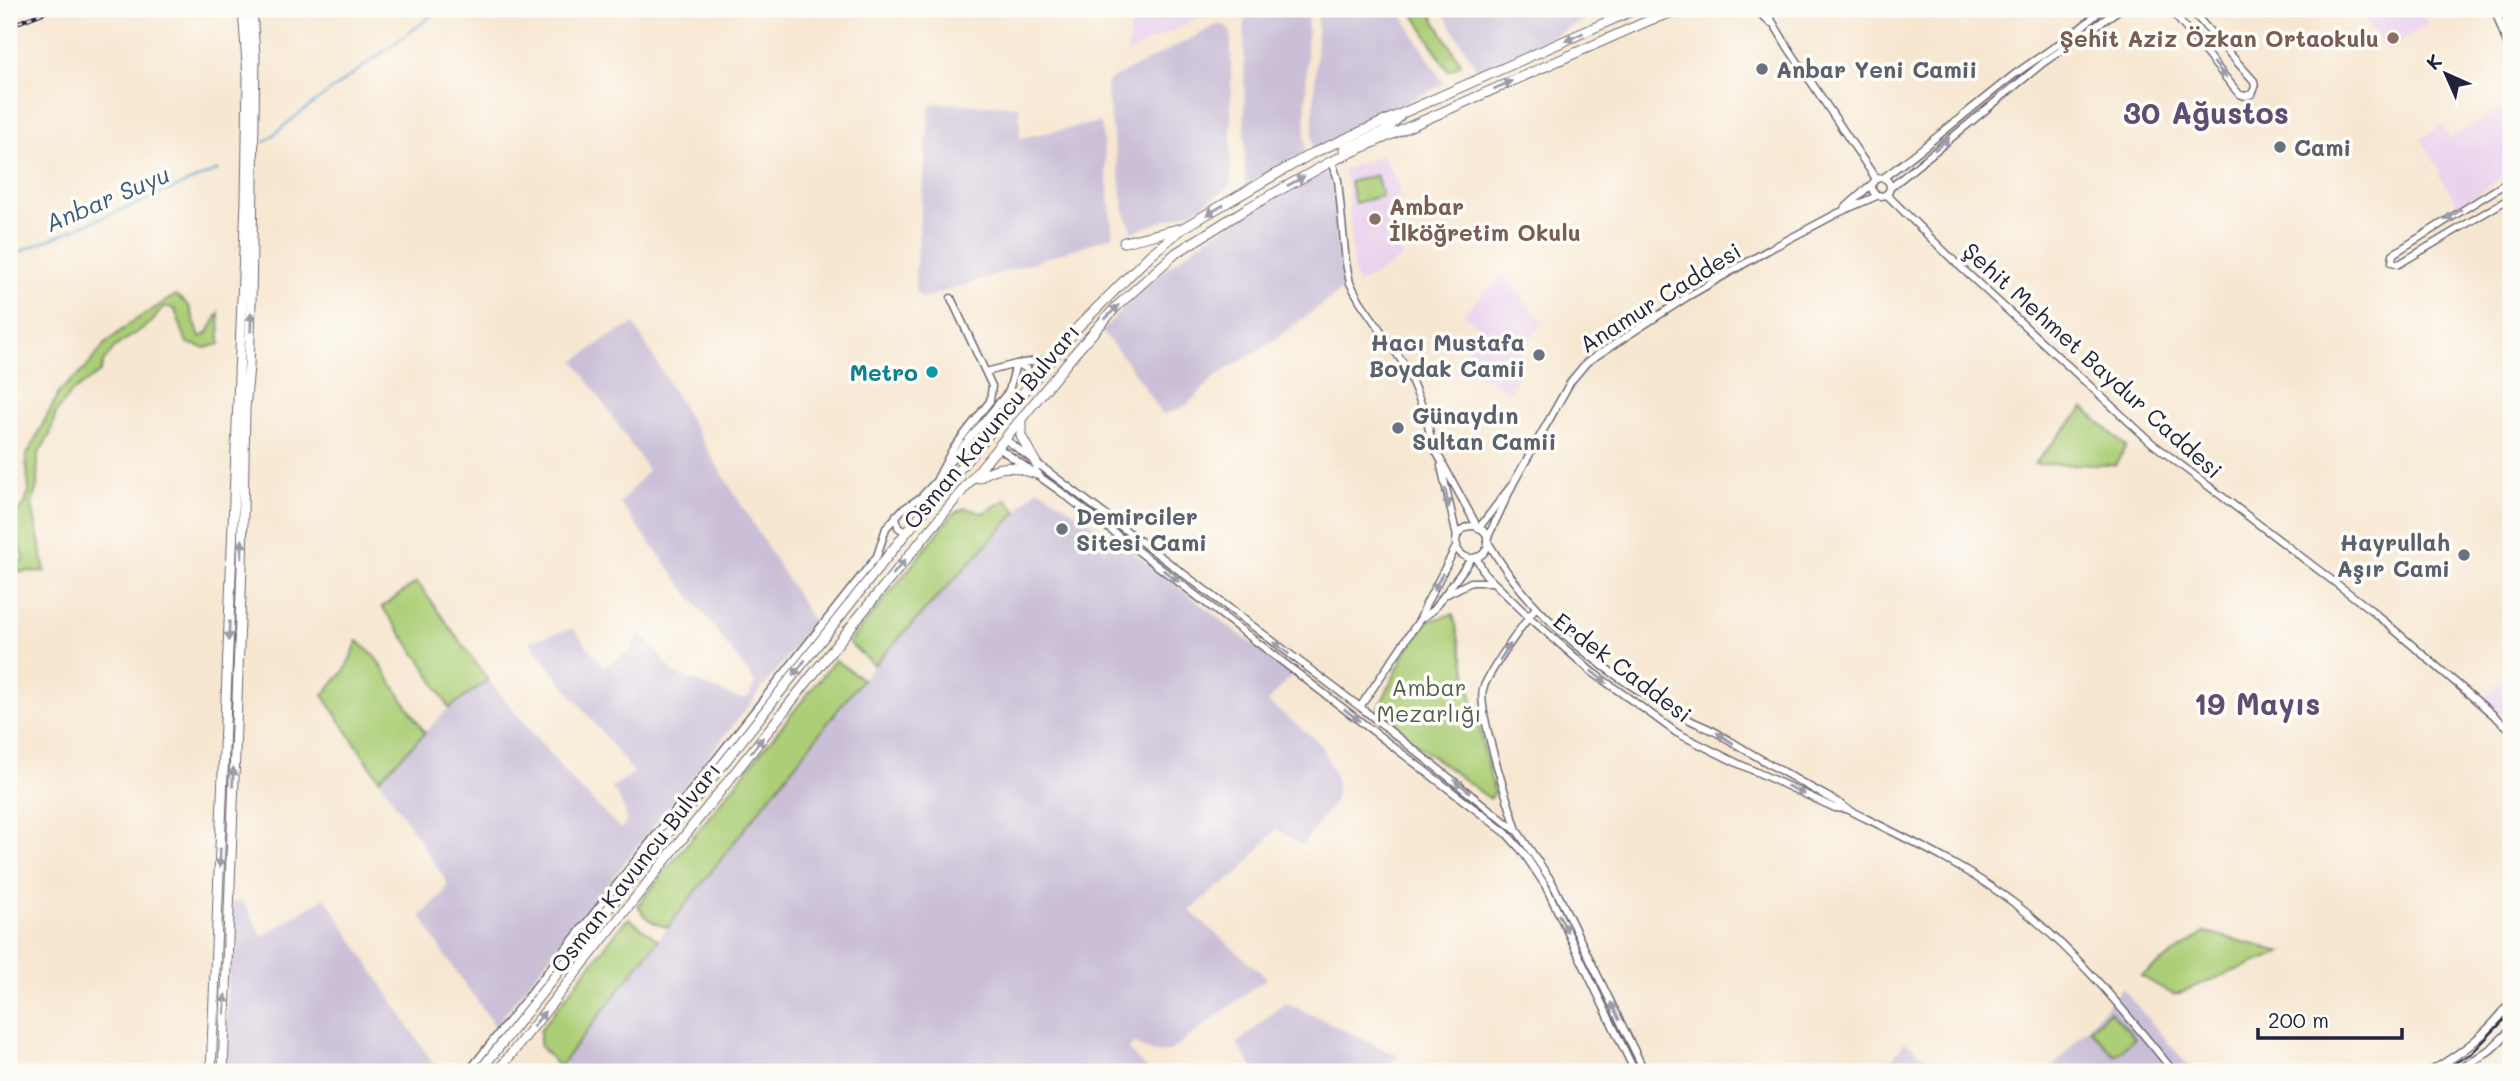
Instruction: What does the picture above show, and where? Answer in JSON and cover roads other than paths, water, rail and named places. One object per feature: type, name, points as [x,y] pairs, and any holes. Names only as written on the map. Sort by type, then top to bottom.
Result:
[{"type":"highway","points":[[223,1072],[242,566],[245,409],[251,329],[250,145],[243,9]]},
{"type":"highway","points":[[250,145],[255,56],[251,9]]},
{"type":"highway","name":"Osman Kavuncu Bulvarı","points":[[479,1072],[534,996],[902,530],[990,435],[1103,299],[1150,255],[1184,228],[1311,154],[1636,9]]},
{"type":"highway","name":"Osman Kavuncu Bulvarı","points":[[497,1072],[839,642],[1021,419],[1116,307],[1176,253],[1246,209],[1332,161],[1650,20],[1681,9]]},
{"type":"highway","points":[[1332,161],[1333,155],[1385,131],[1404,112]]},
{"type":"highway","points":[[211,1072],[250,170]]},
{"type":"highway","points":[[1124,242],[1184,228]]},
{"type":"highway","points":[[1021,419],[1021,436],[1037,470]]},
{"type":"highway","points":[[990,435],[995,442],[999,447],[986,441],[990,435]]},
{"type":"highway","points":[[969,485],[989,470],[998,467],[1037,470]]},
{"type":"main road","points":[[2495,9],[2511,54]]},
{"type":"main road","points":[[2430,1072],[2482,1037],[2511,1002]]},
{"type":"main road","points":[[2457,1072],[2491,1049],[2511,1030]]},
{"type":"street","points":[[1755,9],[1775,27]]},
{"type":"street","points":[[1765,9],[1877,180]]},
{"type":"street","points":[[1838,213],[1877,180],[1924,148],[2102,9]]},
{"type":"street","points":[[1838,213],[1885,192],[2038,66],[2120,9]]},
{"type":"street","points":[[2170,9],[2239,94],[2245,96],[2252,93],[2255,88],[2254,80],[2190,9]]},
{"type":"street","points":[[1332,161],[1338,180],[1350,283],[1406,367],[1426,416],[1432,444],[1478,528],[1488,540]]},
{"type":"street","points":[[1877,180],[1887,181],[1885,192]]},
{"type":"street","points":[[1877,180],[1873,191],[1885,192]]},
{"type":"street","points":[[2510,199],[2399,264],[2392,262],[2393,254],[2511,180]]},
{"type":"street","name":"Şehit Mehmet Baydur Caddesi","points":[[1885,192],[1962,269],[2152,443],[2371,610],[2511,730]]},
{"type":"street","name":"Anamur Caddesi","points":[[1514,482],[1571,381],[1593,356],[1687,297],[1838,213]]},
{"type":"street","points":[[943,470],[951,450],[991,398],[992,386],[951,298]]},
{"type":"street","points":[[986,372],[1052,359]]},
{"type":"street","points":[[1016,364],[1027,368],[1031,384]]},
{"type":"street","points":[[720,762],[878,554],[881,538],[896,515],[926,492],[1005,397],[1016,364]]},
{"type":"street","points":[[999,447],[1037,470],[1360,707],[1518,832],[1552,882],[1645,1072]]},
{"type":"street","points":[[1439,457],[1457,541],[1462,554],[1474,558]]},
{"type":"street","points":[[1037,470],[1506,834],[1523,852],[1545,885],[1635,1072]]},
{"type":"street","points":[[1478,528],[1514,482]]},
{"type":"street","points":[[1420,619],[1433,610],[1474,558],[1484,553],[1514,482]]},
{"type":"street","points":[[886,528],[902,530],[896,515]]},
{"type":"street","points":[[1360,707],[1420,619],[1457,541],[1466,528],[1478,528]]},
{"type":"street","name":"Erdek Caddesi","points":[[1488,540],[1503,568],[1536,607],[1612,672],[1692,722],[1718,734],[1847,810]]},
{"type":"street","name":"Erdek Caddesi","points":[[1474,558],[1492,582],[1592,672],[1677,733],[1835,808],[1847,810],[1915,842],[2017,906],[2073,954],[2174,1072]]},
{"type":"street","points":[[1443,597],[1471,582],[1492,582]]},
{"type":"street","points":[[1518,832],[1499,771],[1482,693],[1489,677],[1536,607]]},
{"type":"street","points":[[1480,813],[1492,810]]},
{"type":"street","points":[[468,1072],[534,996]]},
{"type":"waterway","points":[[265,142],[441,9]]},
{"type":"waterway","name":"Anbar Suyu","points":[[9,256],[218,170]]},
{"type":"tram line","points":[[2440,1072],[2472,1053],[2511,1013]]},
{"type":"railway","points":[[9,26],[53,9]]},
{"type":"place","name":"Şehit Aziz Özkan Ortaokulu","points":[[2393,38]]},
{"type":"place","name":"Anbar Yeni Camii","points":[[1762,69]]},
{"type":"place","name":"Cami","points":[[2280,147]]},
{"type":"place","name":"Ambar İlköğretim Okulu","points":[[1375,219]]},
{"type":"place","name":"Hacı Mustafa Boydak Camii","points":[[1539,355]]},
{"type":"place","name":"Metro","points":[[932,372]]},
{"type":"place","name":"Günaydın Sultan Camii","points":[[1398,428]]},
{"type":"place","name":"Demirciler Sitesi Cami","points":[[1062,529]]},
{"type":"place","name":"Hayrullah Aşır Cami","points":[[2464,555]]},
{"type":"district","name":"30 Ağustos","points":[[2206,112]]},
{"type":"district","name":"19 Mayıs","points":[[2257,703]]},
{"type":"park label","name":"Ambar Mezarlığı","points":[[1429,700]]}]
